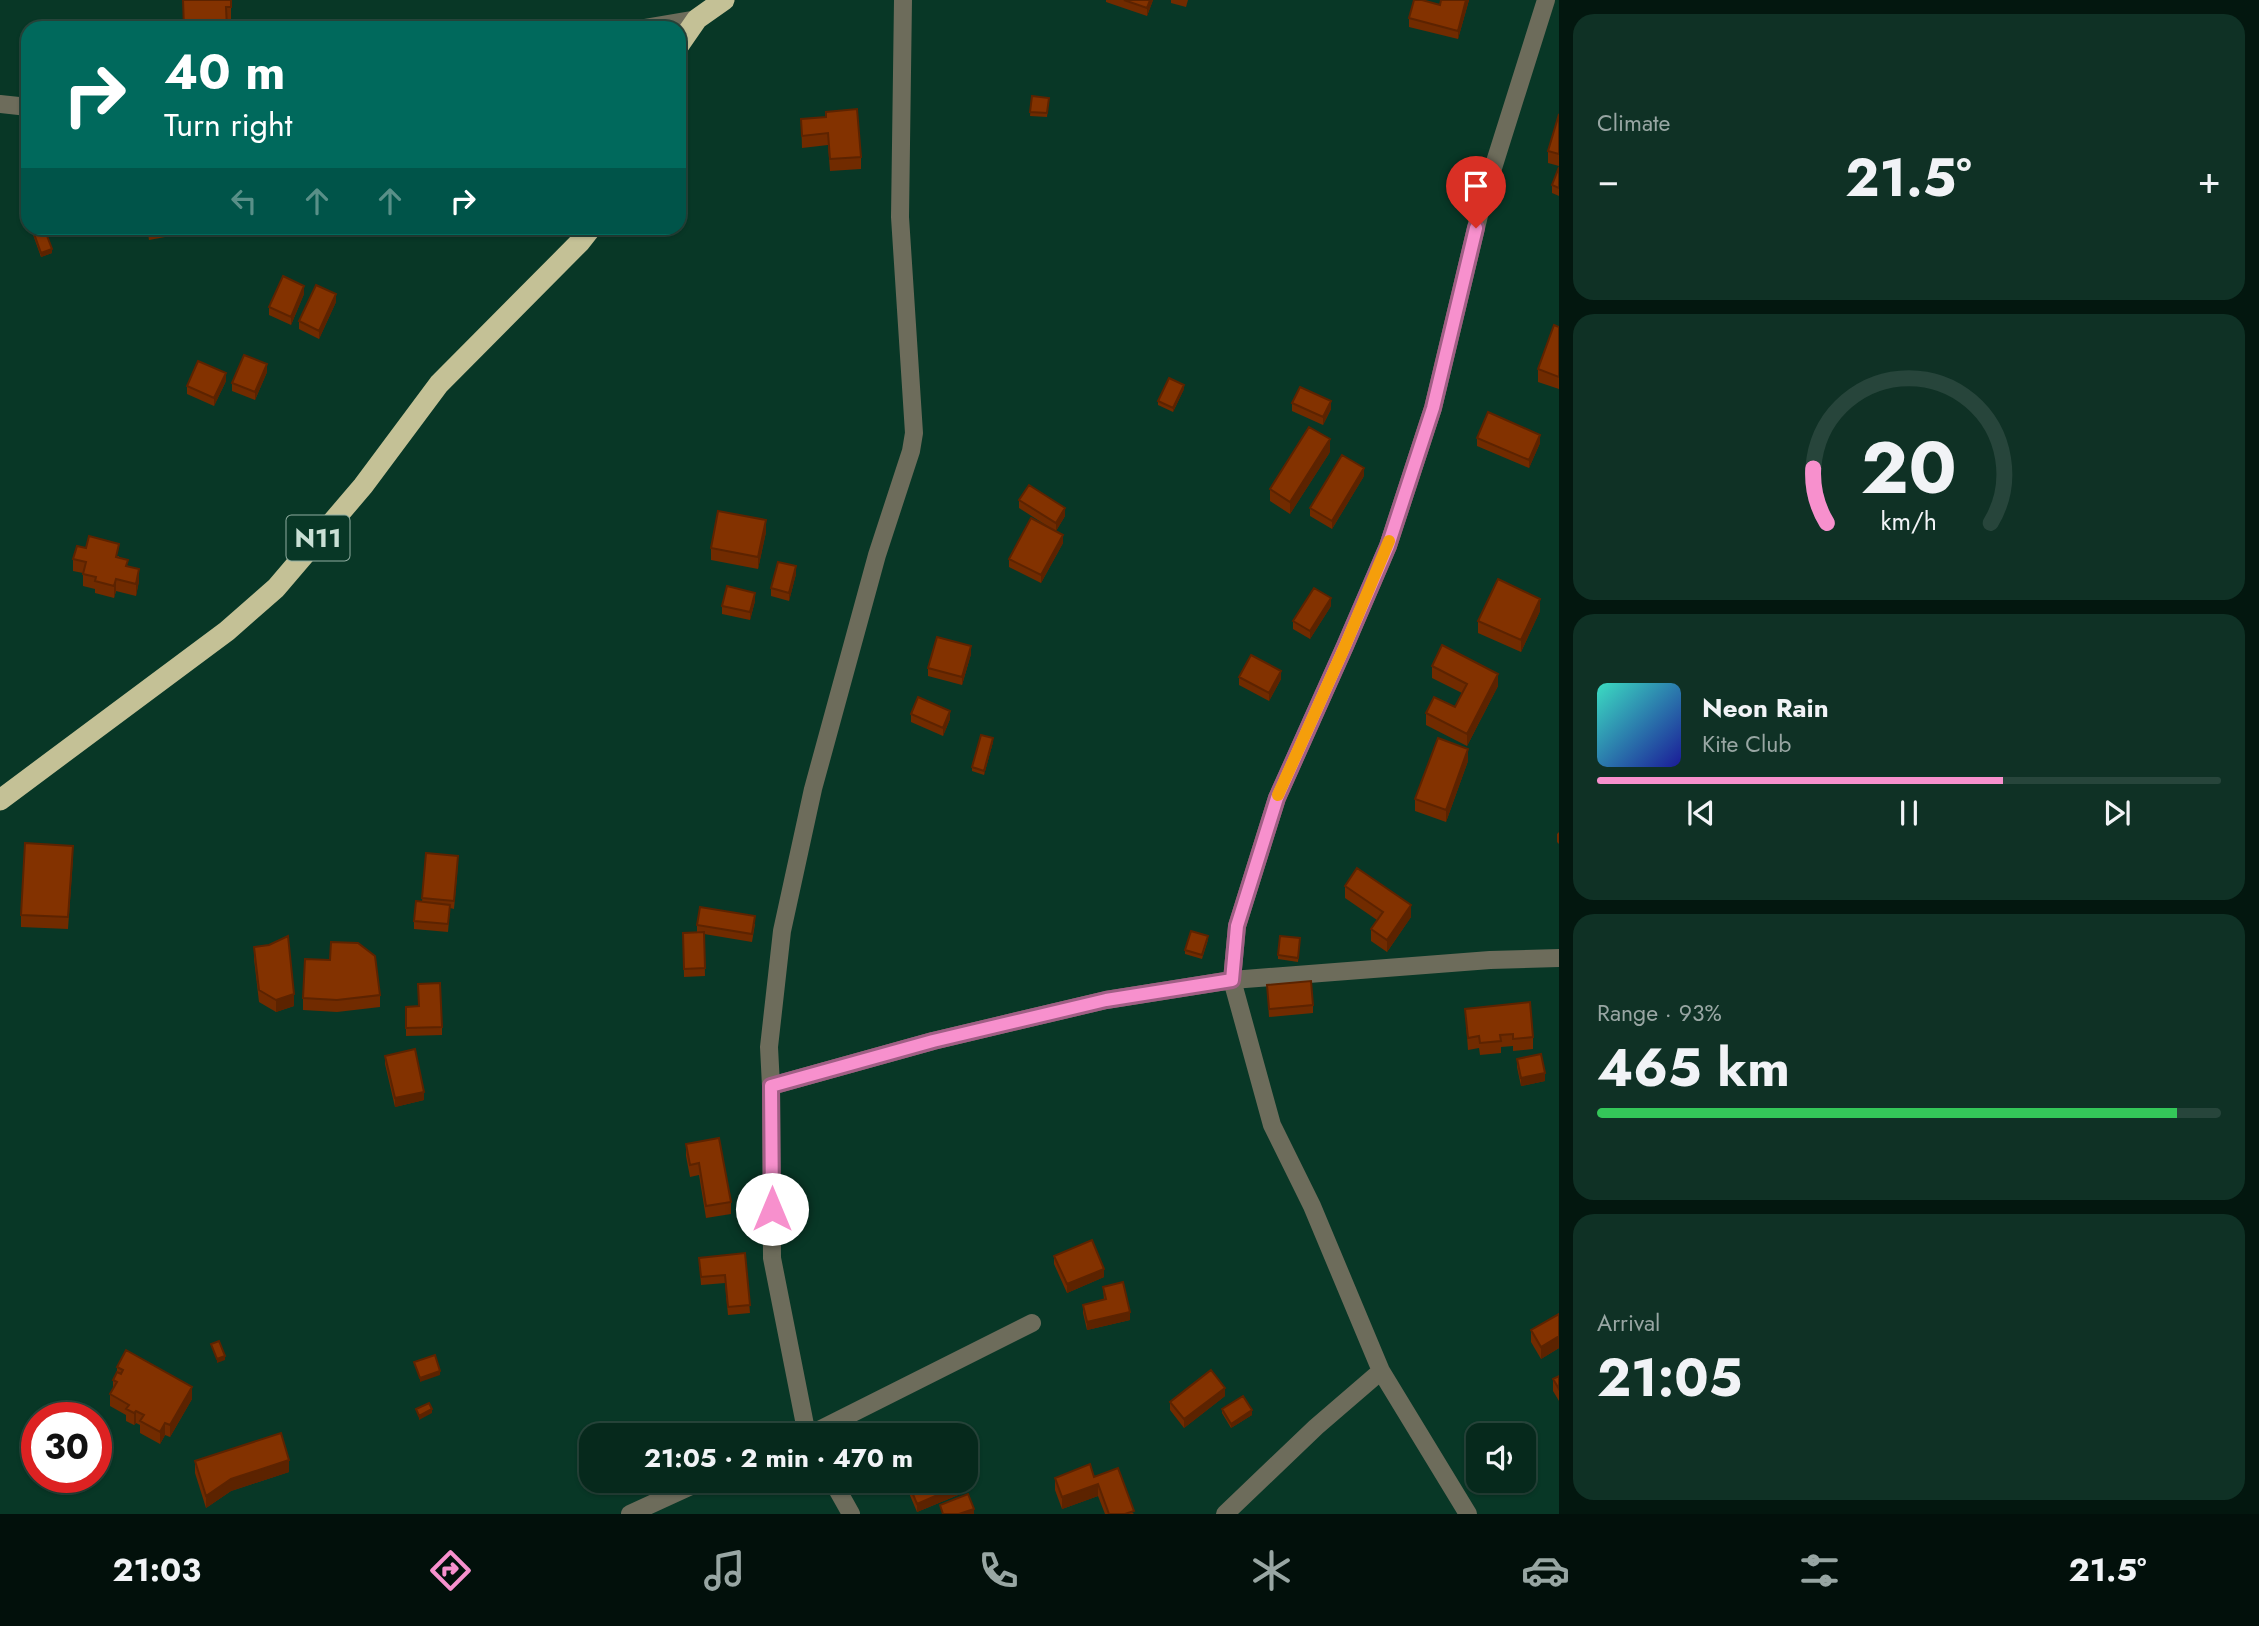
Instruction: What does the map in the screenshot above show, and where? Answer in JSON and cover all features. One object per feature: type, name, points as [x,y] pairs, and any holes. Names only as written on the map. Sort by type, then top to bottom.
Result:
[{"type":"highway","points":[[686,35],[697,19],[724,0]]},
{"type":"highway","name":"N11","points":[[0,800],[227,631],[276,588],[363,486],[439,384],[586,235]]},
{"type":"street","points":[[806,1423],[772,1258],[769,1046],[782,931],[810,802],[877,555],[911,451],[914,433],[900,217],[903,0]]},
{"type":"street","points":[[1468,1514],[1381,1371],[1312,1206],[1272,1125],[1232,980],[1237,926],[1277,798],[1388,546],[1433,408],[1482,203],[1546,0]]},
{"type":"street","points":[[685,21],[697,19]]},
{"type":"street","points":[[0,104],[21,106]]},
{"type":"street","points":[[771,1086],[933,1041],[1106,1000],[1232,980],[1490,960],[1559,958]]},
{"type":"street","points":[[832,1423],[1032,1323]]},
{"type":"street","points":[[1225,1514],[1316,1427],[1381,1371]]},
{"type":"street","points":[[630,1514],[676,1493]]},
{"type":"street","points":[[839,1493],[851,1514]]},
{"type":"building","points":[[183,0],[231,0],[231,7],[226,7],[227,21],[184,21]]},
{"type":"building","points":[[1124,0],[1150,0],[1147,8]]},
{"type":"building","points":[[1414,0],[1440,5],[1441,0],[1466,0],[1458,31],[1409,18]]},
{"type":"building","points":[[1032,96],[1049,98],[1047,113],[1030,112]]},
{"type":"building","points":[[857,109],[861,157],[830,159],[828,133],[802,136],[801,119],[826,117],[826,112]]},
{"type":"building","points":[[1559,114],[1559,154],[1548,151]]},
{"type":"building","points":[[1559,167],[1559,188],[1552,185]]},
{"type":"building","points":[[35,235],[47,235],[52,249],[41,253]]},
{"type":"building","points":[[283,276],[304,286],[291,317],[269,307]]},
{"type":"building","points":[[316,285],[336,294],[319,331],[299,321]]},
{"type":"building","points":[[1554,325],[1559,327],[1559,377],[1538,369]]},
{"type":"building","points":[[244,355],[267,364],[255,392],[232,383]]},
{"type":"building","points":[[198,361],[226,373],[214,398],[187,386]]},
{"type":"building","points":[[1169,378],[1184,385],[1173,408],[1158,401]]},
{"type":"building","points":[[1300,387],[1331,401],[1323,417],[1292,403]]},
{"type":"building","points":[[1488,412],[1540,435],[1529,460],[1477,438]]},
{"type":"building","points":[[1309,427],[1330,439],[1290,502],[1270,489]]},
{"type":"building","points":[[1342,455],[1364,468],[1332,521],[1310,508]]},
{"type":"building","points":[[1029,485],[1065,508],[1056,523],[1019,500]]},
{"type":"building","points":[[718,511],[766,520],[758,557],[711,548]]},
{"type":"building","points":[[1031,518],[1063,535],[1041,575],[1009,559]]},
{"type":"building","points":[[89,536],[119,544],[116,557],[128,560],[126,566],[139,569],[136,584],[116,579],[114,586],[95,581],[96,577],[83,574],[86,562],[73,559],[77,546],[86,548]]},
{"type":"building","points":[[778,562],[796,566],[789,593],[771,588]]},
{"type":"building","points":[[1498,579],[1540,599],[1521,640],[1478,621]]},
{"type":"building","points":[[727,586],[755,593],[750,612],[722,606]]},
{"type":"building","points":[[1314,588],[1331,598],[1310,631],[1293,621]]},
{"type":"building","points":[[937,637],[971,646],[962,677],[928,668]]},
{"type":"building","points":[[1442,645],[1498,674],[1467,734],[1426,713],[1434,697],[1455,707],[1467,684],[1432,666]]},
{"type":"building","points":[[1251,655],[1281,671],[1269,693],[1239,677]]},
{"type":"building","points":[[918,697],[950,711],[943,728],[911,714]]},
{"type":"building","points":[[981,735],[993,738],[984,771],[972,767]]},
{"type":"building","points":[[1438,738],[1468,749],[1446,810],[1415,799]]},
{"type":"building","points":[[25,843],[73,846],[68,917],[21,915]]},
{"type":"building","points":[[426,853],[458,856],[454,901],[422,898]]},
{"type":"building","points":[[1357,868],[1411,905],[1387,940],[1371,929],[1383,912],[1345,886]]},
{"type":"building","points":[[416,901],[450,905],[448,924],[414,921]]},
{"type":"building","points":[[700,907],[755,916],[752,934],[697,925]]},
{"type":"building","points":[[1191,931],[1208,936],[1202,955],[1185,950]]},
{"type":"building","points":[[704,932],[705,968],[684,969],[683,933]]},
{"type":"building","points":[[288,936],[294,994],[276,1000],[259,990],[254,947],[269,945]]},
{"type":"building","points":[[1280,936],[1300,938],[1298,958],[1278,955]]},
{"type":"building","points":[[331,942],[358,943],[375,956],[380,995],[337,1000],[303,998],[305,959],[330,960]]},
{"type":"building","points":[[1311,981],[1313,1005],[1269,1009],[1267,985]]},
{"type":"building","points":[[440,983],[442,1027],[406,1028],[406,1007],[419,1006],[418,984]]},
{"type":"building","points":[[1530,1002],[1533,1037],[1513,1039],[1513,1034],[1500,1035],[1501,1041],[1480,1043],[1479,1036],[1468,1038],[1465,1009]]},
{"type":"building","points":[[415,1049],[424,1092],[395,1098],[385,1056]]},
{"type":"building","points":[[1541,1054],[1545,1073],[1521,1078],[1517,1059]]},
{"type":"building","points":[[719,1138],[731,1202],[706,1206],[699,1163],[690,1165],[686,1144]]},
{"type":"building","points":[[1092,1240],[1104,1269],[1067,1284],[1054,1256]]},
{"type":"building","points":[[745,1253],[750,1305],[728,1307],[725,1275],[701,1277],[699,1258]]},
{"type":"building","points":[[1123,1282],[1130,1312],[1087,1322],[1083,1305],[1106,1299],[1103,1287]]},
{"type":"building","points":[[1559,1314],[1559,1336],[1541,1347],[1531,1330]]},
{"type":"building","points":[[219,1341],[225,1356],[217,1359],[211,1344]]},
{"type":"building","points":[[126,1350],[192,1387],[170,1425],[165,1423],[160,1432],[140,1421],[144,1415],[126,1409],[129,1405],[110,1394],[117,1382],[113,1380],[117,1372],[121,1374],[123,1370],[117,1367]]},
{"type":"building","points":[[435,1355],[440,1371],[420,1378],[414,1362]]},
{"type":"building","points":[[1211,1370],[1225,1388],[1184,1419],[1170,1402]]},
{"type":"building","points":[[1559,1376],[1559,1389],[1553,1379]]},
{"type":"building","points":[[1243,1396],[1252,1410],[1231,1424],[1222,1409]]},
{"type":"building","points":[[429,1403],[432,1409],[419,1416],[416,1409]]},
{"type":"building","points":[[281,1433],[289,1460],[231,1479],[206,1496],[195,1461]]},
{"type":"building","points":[[1090,1464],[1094,1477],[1118,1468],[1134,1511],[1109,1514],[1098,1484],[1062,1497],[1055,1478]]},
{"type":"building","points":[[912,1493],[942,1493],[917,1504]]},
{"type":"building","points":[[968,1494],[974,1509],[959,1514],[943,1514],[940,1505]]},
{"type":"slow traffic","points":[[1278,795],[1389,541]]},
{"type":"route","points":[[772,1209],[771,1086],[933,1041],[1106,1000],[1232,980],[1237,926],[1277,798],[1388,546],[1433,408],[1476,228]]}]
